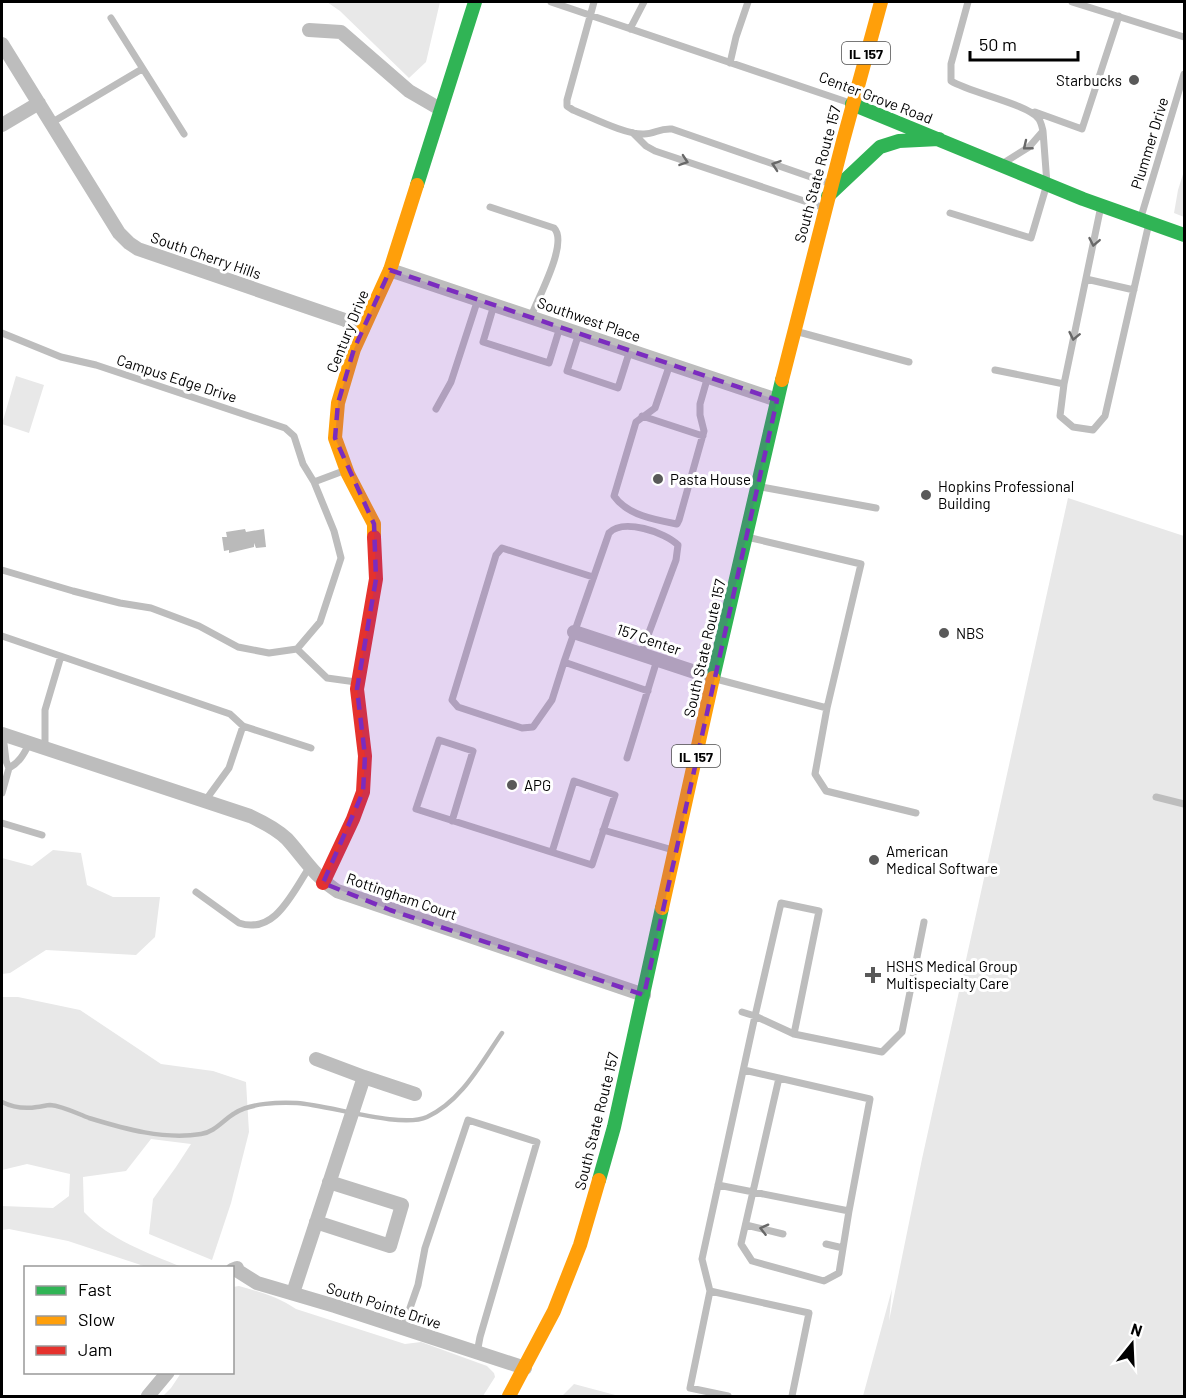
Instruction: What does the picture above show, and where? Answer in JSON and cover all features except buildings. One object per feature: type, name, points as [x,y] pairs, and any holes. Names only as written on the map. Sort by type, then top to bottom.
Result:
[{"type":"main road","name":"Century Drive","points":[[324,883],[363,792],[365,756],[357,689],[376,579],[374,524],[346,470],[335,438],[338,403],[363,328],[390,270],[474,2]]},
{"type":"main road","name":"South State Route 157","points":[[509,1396],[554,1311],[580,1245],[614,1126],[777,399],[852,104],[881,2]]},
{"type":"main road","name":"Center Grove Road","points":[[852,104],[1101,206],[1185,235]]},
{"type":"main road","points":[[828,196],[880,147],[899,141],[939,139]]},
{"type":"street","points":[[309,30],[341,32],[409,91],[440,109]]},
{"type":"street","name":"South Cherry Hills","points":[[2,44],[119,233],[129,243],[138,249],[363,328]]},
{"type":"street","points":[[2,125],[39,103]]},
{"type":"street","name":"Southwest Place","points":[[390,270],[777,399]]},
{"type":"street","name":"157 Center","points":[[574,632],[713,678]]},
{"type":"street","name":"Rottingham Court","points":[[2,735],[250,816],[271,827],[285,838],[309,868],[324,883],[337,891],[644,995]]},
{"type":"street","points":[[316,1059],[415,1094]]},
{"type":"street","points":[[292,1293],[364,1077]]},
{"type":"street","points":[[316,1222],[390,1246],[402,1205],[329,1182]]},
{"type":"street","name":"South Pointe Drive","points":[[235,1269],[257,1283],[525,1368]]},
{"type":"street","points":[[148,1396],[166,1374]]},
{"type":"lane","name":"Center Grove Road","points":[[551,2],[852,104]]},
{"type":"lane","points":[[594,2],[567,106],[633,134],[655,151],[828,196]]},
{"type":"lane","points":[[630,29],[644,2]]},
{"type":"lane","points":[[730,63],[748,2]]},
{"type":"lane","points":[[968,2],[951,64],[951,81],[963,88],[1082,129],[1119,16]]},
{"type":"lane","points":[[1072,2],[1185,37]]},
{"type":"lane","points":[[111,18],[184,134]]},
{"type":"lane","points":[[51,123],[142,69]]},
{"type":"lane","name":"Plummer Drive","points":[[1064,384],[1060,416],[1073,427],[1093,429],[1106,416],[1134,290],[1144,221],[1185,74]]},
{"type":"lane","points":[[950,213],[1031,238],[1047,184],[1043,131],[1040,119],[1030,110]]},
{"type":"lane","points":[[633,134],[672,129],[828,196]]},
{"type":"lane","points":[[999,165],[1029,147],[1043,131]]},
{"type":"lane","points":[[995,370],[1064,384],[1101,206]]},
{"type":"lane","points":[[490,207],[557,231],[559,240],[549,278],[531,317]]},
{"type":"lane","points":[[1086,279],[1134,290]]},
{"type":"lane","points":[[436,409],[451,382],[478,299]]},
{"type":"lane","points":[[494,305],[483,342],[549,363],[560,327]]},
{"type":"lane","points":[[794,331],[909,362]]},
{"type":"lane","name":"Campus Edge Drive","points":[[2,333],[52,354],[96,365],[285,428],[294,436],[303,464],[315,482],[334,531],[341,558],[320,622],[297,648]]},
{"type":"lane","points":[[579,333],[567,371],[618,388],[630,350]]},
{"type":"lane","points":[[670,364],[655,408],[636,422],[614,496],[621,506],[656,520],[677,524],[703,436],[700,404],[708,376]]},
{"type":"lane","points":[[642,416],[703,436]]},
{"type":"lane","points":[[315,482],[346,470]]},
{"type":"lane","points":[[757,486],[876,508]]},
{"type":"lane","points":[[593,577],[502,548],[496,555],[452,700],[458,706],[522,728],[533,727],[552,700],[609,533],[620,526],[632,525],[673,540],[678,545],[676,560],[641,654]]},
{"type":"lane","points":[[746,537],[861,564],[814,774],[826,791],[916,813]]},
{"type":"lane","points":[[2,570],[82,594],[151,608],[199,626],[238,647],[269,653],[297,648],[327,678],[359,682]]},
{"type":"lane","points":[[2,636],[230,714],[243,726],[311,748]]},
{"type":"lane","points":[[45,749],[45,710],[61,656]]},
{"type":"lane","points":[[627,758],[657,660]]},
{"type":"lane","points":[[564,662],[648,691]]},
{"type":"lane","points":[[713,678],[827,708]]},
{"type":"lane","points":[[205,801],[229,768],[243,726]]},
{"type":"lane","points":[[2,735],[9,768],[2,793]]},
{"type":"lane","points":[[452,820],[473,751],[439,740],[416,809],[592,865],[615,795],[574,781],[552,852]]},
{"type":"lane","points":[[9,768],[23,756],[29,744]]},
{"type":"lane","points":[[1156,797],[1185,804]]},
{"type":"lane","points":[[2,823],[42,836]]},
{"type":"lane","points":[[603,830],[675,851]]},
{"type":"lane","points":[[196,892],[239,923],[258,926],[268,922],[279,911],[309,868]]},
{"type":"lane","points":[[728,1396],[690,1388],[710,1291],[702,1260],[781,903],[819,911],[794,1034]]},
{"type":"lane","points":[[742,1012],[794,1034],[882,1052],[903,1032],[924,921]]},
{"type":"lane","points":[[744,1070],[779,1078],[870,1099],[839,1273],[824,1281],[752,1261],[741,1244],[779,1078]]},
{"type":"lane","points":[[403,1328],[418,1285],[425,1248],[468,1120],[537,1142],[477,1353]]},
{"type":"lane","points":[[718,1185],[849,1211]]},
{"type":"lane","points":[[746,1225],[783,1234]]},
{"type":"lane","points":[[826,1244],[843,1248]]},
{"type":"lane","points":[[710,1291],[809,1314],[792,1396]]},
{"type":"highlighted area","points":[[390,270],[777,400],[644,995],[390,910],[323,883],[363,792],[365,756],[357,689],[376,579],[374,524],[335,438],[338,403],[354,349]]},
{"type":"shaded area","points":[[327,2],[440,2],[426,62],[409,78],[340,11]]},
{"type":"shaded area","points":[[1184,171],[1184,217],[1174,213]]},
{"type":"shaded area","points":[[16,376],[44,385],[29,433],[2,424]]},
{"type":"shaded area","points":[[1068,498],[1184,536],[1184,1396],[863,1396],[892,1289],[889,1321],[922,1159]]},
{"type":"shaded area","points":[[245,529],[246,532],[264,529],[266,547],[256,548],[254,543],[254,547],[229,553],[229,550],[224,551],[222,537],[227,537],[226,532]]},
{"type":"shaded area","points":[[53,850],[81,853],[87,885],[113,897],[160,897],[155,937],[136,955],[46,950],[10,973],[2,974],[2,858],[32,866]]},
{"type":"shaded area","points":[[2,997],[18,997],[80,1010],[161,1064],[213,1071],[246,1082],[249,1132],[231,1203],[212,1260],[149,1234],[153,1199],[191,1144],[151,1139],[126,1171],[83,1177],[84,1212],[94,1222],[130,1245],[180,1266],[144,1266],[68,1241],[9,1229],[2,1230],[2,1206],[53,1208],[69,1196],[70,1174],[27,1164],[2,1170]]},
{"type":"shaded area","points":[[239,1286],[262,1293],[296,1309],[405,1344],[421,1342],[487,1366],[495,1377],[483,1396],[163,1396],[180,1374],[234,1374],[234,1287]]},
{"type":"shaded area","points":[[574,1384],[619,1396],[562,1396]]},
{"type":"waterway","points":[[2,1102],[23,1108],[55,1106],[116,1126],[173,1136],[206,1133],[242,1110],[274,1103],[297,1103],[383,1118],[415,1120],[427,1117],[451,1101],[470,1080],[502,1033]]},
{"type":"traffic: fast","points":[[417,185],[475,2]]},
{"type":"traffic: fast","points":[[852,104],[1083,199],[1184,235]]},
{"type":"traffic: fast","points":[[828,196],[880,147],[899,141],[939,139]]},
{"type":"traffic: fast","points":[[713,678],[782,380]]},
{"type":"traffic: fast","points":[[599,1180],[614,1127],[662,908]]},
{"type":"traffic: slow","points":[[782,380],[881,2]]},
{"type":"traffic: slow","points":[[374,537],[374,524],[348,474],[335,438],[338,403],[354,349],[390,270],[417,185]]},
{"type":"traffic: slow","points":[[662,908],[713,678]]},
{"type":"traffic: slow","points":[[509,1396],[554,1311],[580,1245],[599,1180]]},
{"type":"traffic: jam","points":[[323,883],[363,792],[365,756],[357,689],[376,579],[374,537]]},
{"type":"place","name":"Starbucks","points":[[1134,80]]},
{"type":"place","name":"Pasta House","points":[[658,479]]},
{"type":"place","name":"Hopkins Professional Building","points":[[926,495]]},
{"type":"place","name":"NBS","points":[[944,633]]},
{"type":"place","name":"APG","points":[[512,785]]},
{"type":"place","name":"American Medical Software","points":[[874,860]]},
{"type":"place","name":"HSHS Medical Group Multispecialty Care","points":[[873,975]]}]
